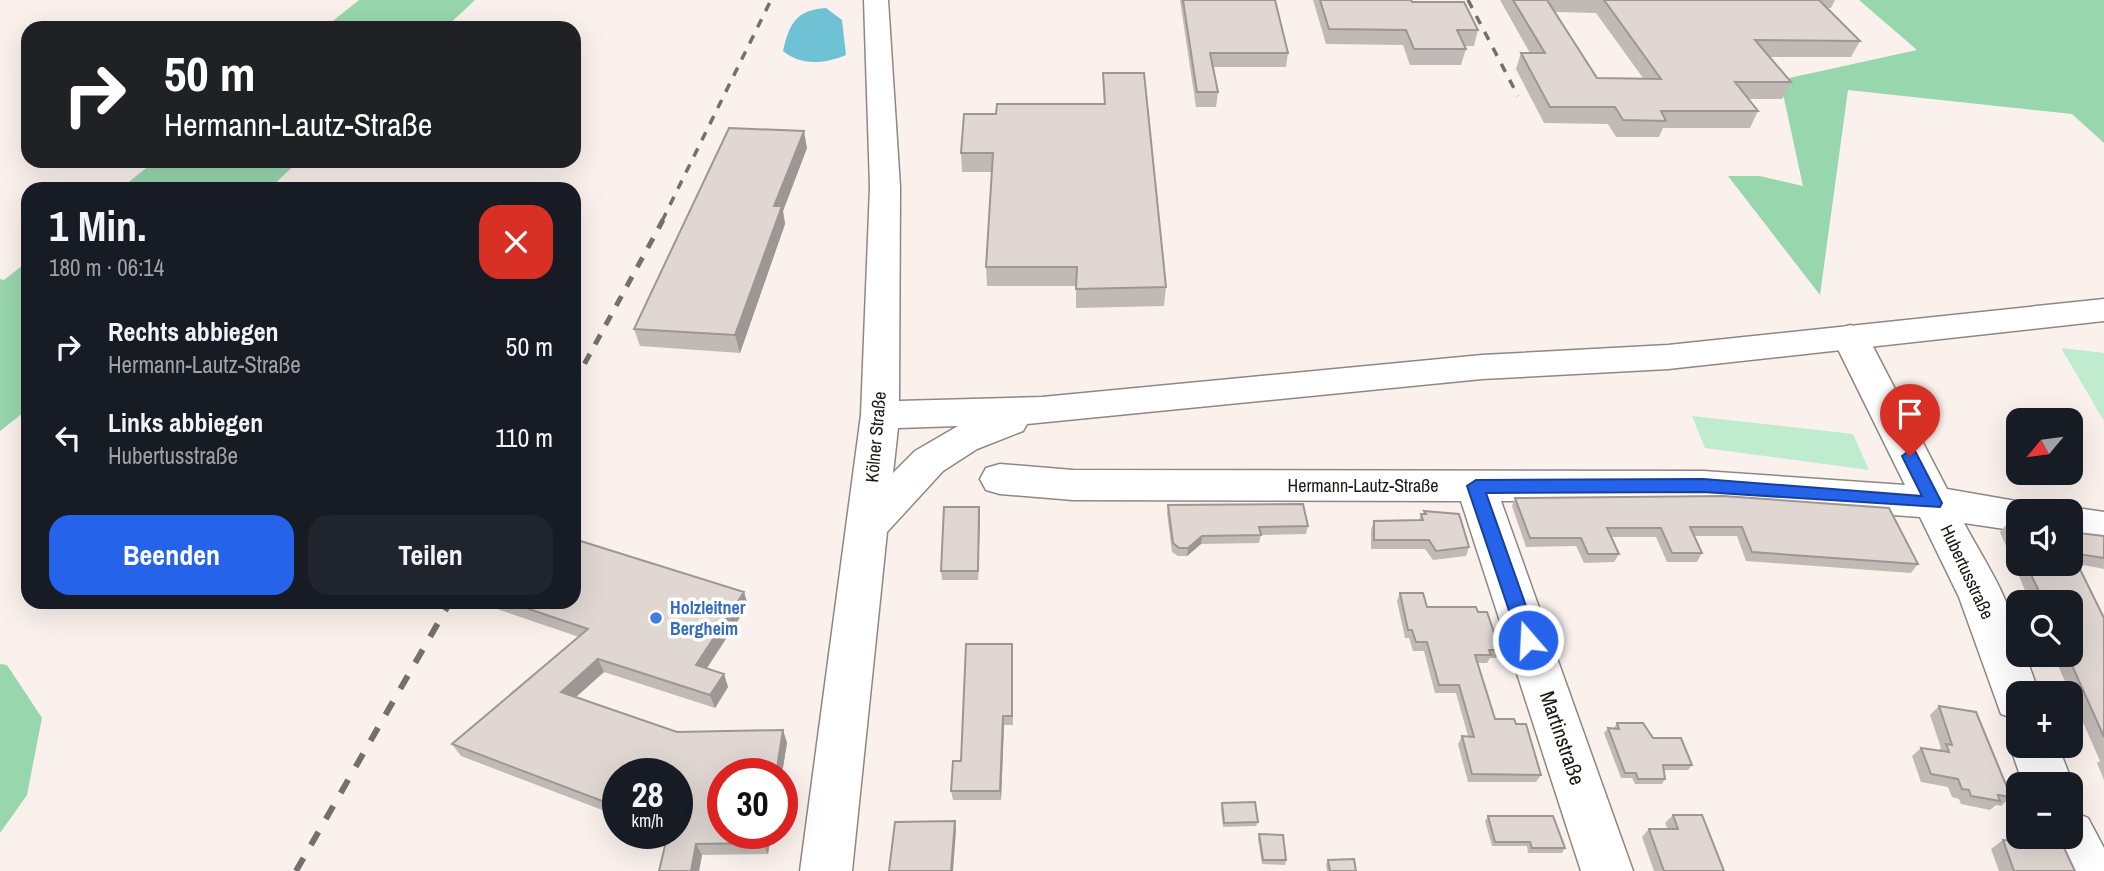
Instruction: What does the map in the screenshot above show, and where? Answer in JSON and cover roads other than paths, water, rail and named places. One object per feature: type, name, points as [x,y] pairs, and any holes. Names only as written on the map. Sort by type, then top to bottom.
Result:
[{"type":"main road","name":"Kölner Straße","points":[[826,871],[880,415],[885,187],[876,0]]},
{"type":"main road","points":[[880,415],[1042,410],[1482,367],[1668,357],[2104,310]]},
{"type":"main road","name":"Hubertusstraße","points":[[1850,337],[1981,597],[2011,681]]},
{"type":"main road","points":[[868,525],[929,461],[963,439],[1042,410]]},
{"type":"main road","name":"Hermann-Lautz-Straße","points":[[1000,479],[1073,485],[1703,486],[1934,503],[2006,513]]},
{"type":"main road","name":"Martinstraße","points":[[1476,486],[1607,871]]},
{"type":"main road","points":[[2083,525],[2104,528]]},
{"type":"main road","points":[[2077,849],[2088,871]]},
{"type":"water","points":[[826,8],[842,20],[846,55],[813,62],[797,59],[783,51],[791,26],[801,15]]},
{"type":"railway","points":[[662,221],[771,0]]},
{"type":"railway","points":[[1468,0],[1518,96]]},
{"type":"railway","points":[[581,370],[663,220]]},
{"type":"railway","points":[[296,871],[446,609]]},
{"type":"place","name":"Holzleitner Bergheim","points":[[656,618]]}]
